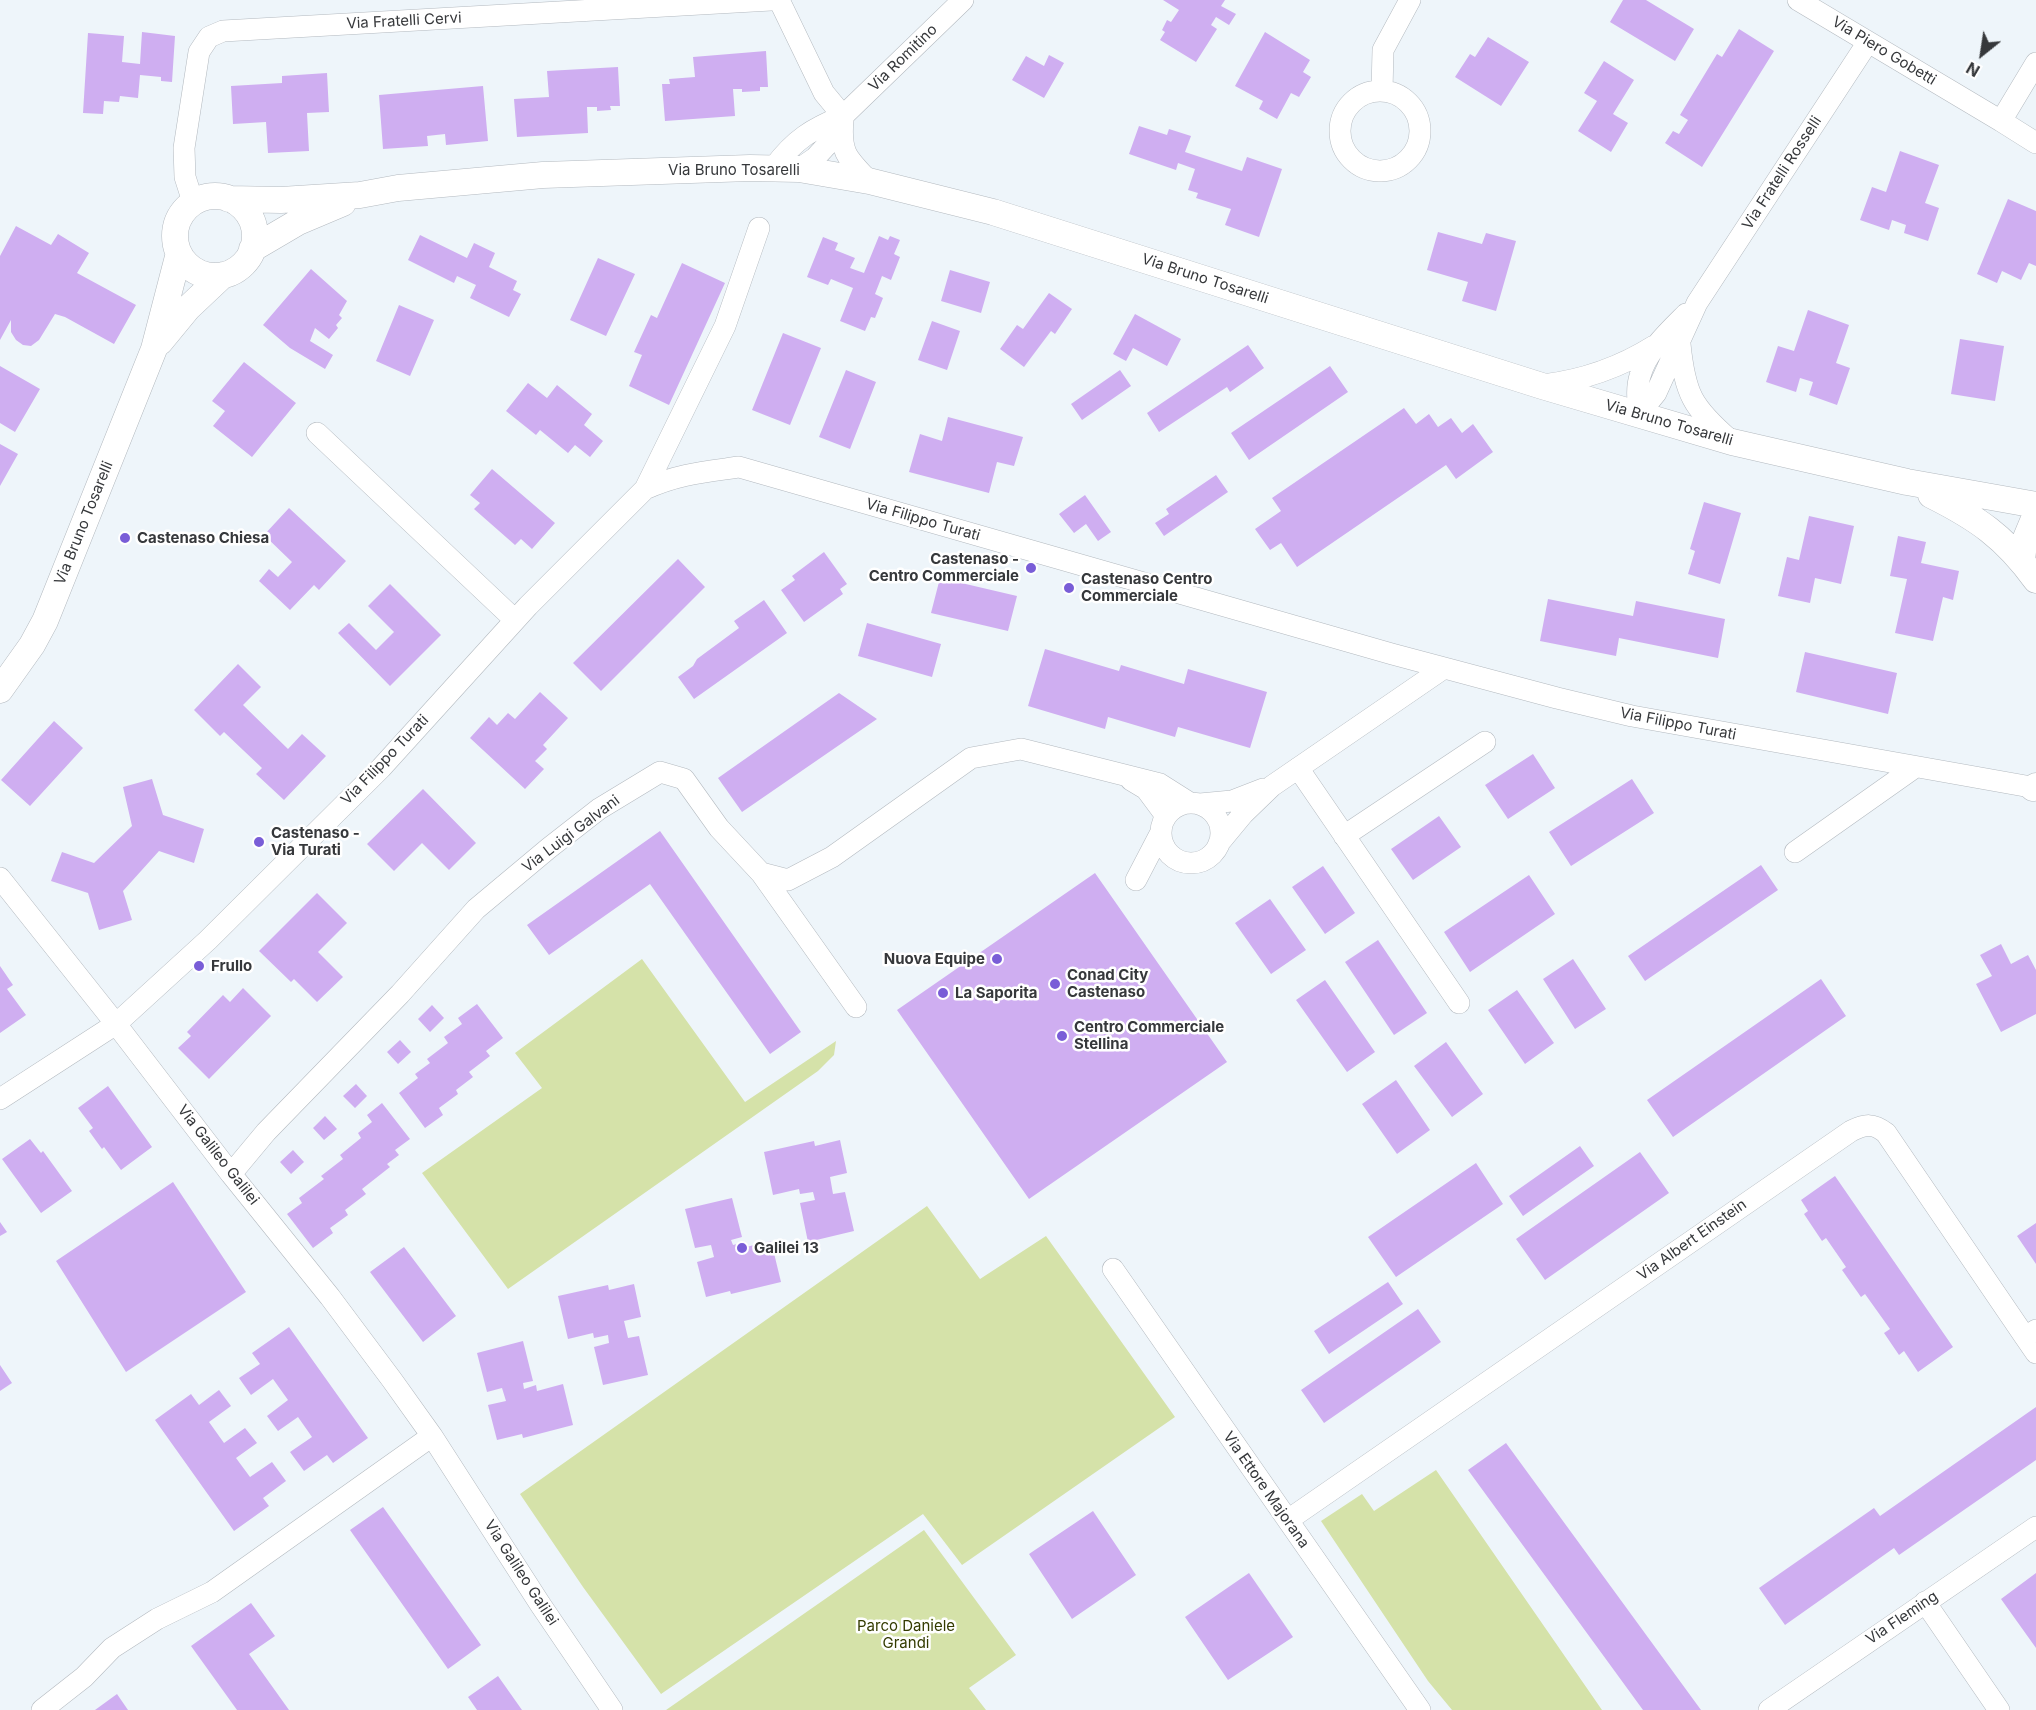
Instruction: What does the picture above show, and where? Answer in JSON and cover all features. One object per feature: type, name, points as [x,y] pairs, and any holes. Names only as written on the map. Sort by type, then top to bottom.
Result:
[{"type":"street","name":"Via Fratelli Cervi","points":[[193,202],[185,177],[184,147],[199,52],[209,37],[223,31],[771,0]]},
{"type":"street","points":[[778,0],[824,93],[843,116],[844,154],[869,181]]},
{"type":"street","name":"Via Romitino","points":[[787,168],[785,153],[813,129],[843,116],[963,0]]},
{"type":"street","points":[[1382,91],[1383,50],[1410,0]]},
{"type":"street","name":"Via Piero Gobetti","points":[[1798,0],[2036,143]]},
{"type":"street","name":"Via Fratelli Rosselli","points":[[1639,414],[1656,393],[1671,342],[1868,42]]},
{"type":"street","points":[[2001,121],[2036,63]]},
{"type":"street","name":"Via Bruno Tosarelli","points":[[229,199],[280,200],[360,195],[398,188],[543,175],[787,168],[869,181],[993,212],[1542,386],[1732,442],[1907,482],[2036,505]]},
{"type":"street","name":"Via Bruno Tosarelli","points":[[252,249],[298,222],[360,195]]},
{"type":"street","points":[[217,196],[229,199],[240,205],[248,214],[255,237],[252,249],[246,261],[236,270],[223,275],[197,272],[186,264],[179,253],[175,240],[176,226],[182,214],[193,202],[217,196]]},
{"type":"street","name":"Via Filippo Turati","points":[[0,1099],[116,1023],[208,940],[381,768],[515,621],[645,489],[725,326],[759,228]]},
{"type":"street","name":"Via Bruno Tosarelli","points":[[0,690],[32,645],[45,621],[154,349],[179,253]]},
{"type":"street","name":"Via Bruno Tosarelli","points":[[154,349],[188,308],[223,275]]},
{"type":"street","points":[[1671,342],[1697,408],[1732,442]]},
{"type":"street","name":"Via Fratelli Rosselli","points":[[1542,386],[1592,376],[1671,342]]},
{"type":"street","points":[[317,433],[515,621]]},
{"type":"street","name":"Via Filippo Turati","points":[[645,489],[667,479],[699,472],[740,468],[1444,668],[1632,716],[1914,768],[2035,787]]},
{"type":"street","points":[[1907,482],[1971,516],[2009,547],[2029,570]]},
{"type":"street","points":[[2029,570],[2024,543],[2036,514]]},
{"type":"street","points":[[1272,786],[1232,801],[1180,804],[1172,809],[1136,880],[1160,868],[1197,862],[1206,858],[1214,852],[1243,814],[1272,786],[1444,668]]},
{"type":"street","points":[[1344,836],[1485,742]]},
{"type":"street","points":[[761,873],[788,880],[832,857],[970,758],[1021,749],[1160,784],[1195,804],[1209,809],[1219,824],[1219,843]]},
{"type":"street","points":[[1298,768],[1459,1003]]},
{"type":"street","points":[[1795,852],[1914,768]]},
{"type":"street","name":"Via Luigi Galvani","points":[[231,1174],[266,1132],[400,993],[476,909],[599,809],[660,772],[684,779],[719,828],[761,873],[856,1007]]},
{"type":"street","points":[[1125,776],[1146,789],[1163,824],[1165,848],[1171,855],[1186,862]]},
{"type":"street","name":"Via Galileo Galilei","points":[[0,878],[116,1023],[231,1174],[330,1296],[432,1436],[540,1605],[612,1710]]},
{"type":"street","name":"Via Albert Einstein","points":[[1287,1520],[1864,1124],[1876,1125],[1887,1133],[2032,1340]]},
{"type":"street","name":"Via Ettore Majorana","points":[[1113,1269],[1420,1710]]},
{"type":"street","points":[[42,1710],[84,1677],[111,1648],[157,1619],[212,1592],[432,1436]]},
{"type":"street","name":"Via Fleming","points":[[1768,1710],[2036,1527]]},
{"type":"street","points":[[1925,1602],[1999,1710]]},
{"type":"green space","points":[[642,959],[745,1102],[836,1041],[834,1055],[818,1071],[508,1289],[422,1173],[542,1088],[515,1053]]},
{"type":"green space","points":[[927,1206],[980,1279],[1046,1236],[1175,1417],[962,1565],[923,1514],[661,1694],[583,1587],[520,1494]]},
{"type":"green space","points":[[1436,1470],[1602,1710],[1452,1710],[1428,1681],[1321,1521],[1362,1494],[1374,1511]]},
{"type":"green space","name":"Parco Daniele Grandi","points":[[924,1530],[1016,1655],[969,1688],[986,1710],[666,1710]]},
{"type":"building","points":[[1163,0],[1225,0],[1221,6],[1236,14],[1229,25],[1216,17],[1211,25],[1217,29],[1196,62],[1160,40],[1165,32],[1162,30],[1167,20],[1171,22],[1179,10]]},
{"type":"building","points":[[1623,0],[1646,0],[1694,29],[1675,61],[1610,22]]},
{"type":"building","points":[[1739,29],[1774,51],[1702,167],[1665,143],[1673,131],[1679,134],[1688,120],[1680,115],[1717,54],[1722,57]]},
{"type":"building","points":[[142,32],[175,36],[172,82],[161,81],[161,77],[140,75],[138,98],[120,96],[119,102],[104,101],[103,114],[83,113],[88,33],[124,36],[122,62],[140,64]]},
{"type":"building","points":[[1265,32],[1310,60],[1303,72],[1311,77],[1299,97],[1291,93],[1277,119],[1259,109],[1263,101],[1235,86]]},
{"type":"building","points":[[1488,37],[1529,62],[1501,106],[1455,77],[1470,54],[1475,57]]},
{"type":"building","points":[[766,51],[768,87],[760,87],[760,91],[742,92],[742,89],[733,89],[735,116],[665,121],[662,84],[670,84],[669,79],[695,77],[693,57]]},
{"type":"building","points":[[1049,55],[1064,63],[1044,98],[1012,80],[1026,56],[1044,66]]},
{"type":"building","points":[[1604,61],[1634,80],[1613,114],[1628,123],[1611,152],[1578,131],[1597,101],[1584,93]]},
{"type":"building","points":[[618,67],[620,106],[610,106],[611,110],[597,111],[597,107],[587,107],[588,133],[517,137],[514,99],[549,97],[547,71]]},
{"type":"building","points":[[327,73],[329,112],[307,113],[309,151],[268,153],[266,122],[233,124],[231,86],[282,83],[282,76]]},
{"type":"building","points":[[483,86],[488,141],[446,145],[445,134],[427,136],[428,146],[383,149],[379,95]]},
{"type":"building","points":[[1139,126],[1167,135],[1169,129],[1191,136],[1185,152],[1242,171],[1247,157],[1282,169],[1259,237],[1225,225],[1231,209],[1196,198],[1198,193],[1188,190],[1195,169],[1178,163],[1176,170],[1129,154]]},
{"type":"building","points":[[1900,151],[1939,165],[1925,203],[1939,208],[1928,241],[1904,233],[1906,225],[1892,220],[1889,230],[1860,220],[1872,187],[1886,192]]},
{"type":"building","points":[[2008,199],[2036,211],[2036,266],[2029,263],[2021,280],[2002,271],[1997,283],[1977,274]]},
{"type":"building","points":[[16,226],[51,245],[58,234],[89,253],[77,273],[136,305],[114,344],[65,317],[55,314],[39,340],[31,346],[23,345],[16,340],[11,332],[11,320],[0,340],[0,256]]},
{"type":"building","points":[[1438,232],[1482,244],[1486,233],[1516,241],[1496,311],[1462,301],[1468,282],[1427,270]]},
{"type":"building","points":[[420,235],[467,258],[474,243],[495,253],[489,267],[517,281],[513,290],[521,294],[509,317],[470,298],[476,285],[457,276],[454,283],[408,260]]},
{"type":"building","points":[[879,236],[888,240],[890,236],[900,240],[894,254],[900,257],[891,280],[882,276],[875,294],[883,298],[875,318],[871,317],[865,331],[840,321],[853,288],[831,279],[828,285],[807,277],[823,237],[838,243],[835,250],[855,258],[850,268],[864,273]]},
{"type":"building","points":[[598,258],[635,274],[606,336],[570,320]]},
{"type":"building","points":[[682,263],[725,283],[669,405],[629,386],[642,355],[634,352],[651,315],[657,318]]},
{"type":"building","points":[[311,269],[347,301],[339,315],[342,318],[336,325],[338,328],[329,339],[315,328],[310,341],[333,355],[325,369],[290,348],[263,325]]},
{"type":"building","points":[[950,270],[990,282],[981,313],[941,301]]},
{"type":"building","points":[[1049,293],[1072,309],[1055,334],[1051,331],[1024,367],[1000,349],[1017,325],[1023,329]]},
{"type":"building","points":[[399,305],[434,320],[410,376],[376,361]]},
{"type":"building","points":[[1808,310],[1849,325],[1836,363],[1850,368],[1837,405],[1809,395],[1813,382],[1800,378],[1796,392],[1766,382],[1778,346],[1794,351]]},
{"type":"building","points":[[1135,314],[1181,339],[1167,366],[1133,348],[1126,361],[1113,354]]},
{"type":"building","points":[[932,321],[960,331],[947,370],[918,360]]},
{"type":"building","points":[[783,333],[821,348],[790,425],[752,410]]},
{"type":"building","points":[[1960,339],[2004,346],[1995,401],[1951,394]]},
{"type":"building","points":[[1248,345],[1264,368],[1230,392],[1227,387],[1159,432],[1147,413]]},
{"type":"building","points":[[244,362],[296,403],[252,457],[213,426],[225,411],[212,401]]},
{"type":"building","points":[[0,366],[40,389],[15,432],[0,423]]},
{"type":"building","points":[[1330,366],[1348,392],[1249,460],[1231,433]]},
{"type":"building","points":[[846,370],[876,382],[850,449],[819,437]]},
{"type":"building","points":[[1120,370],[1131,386],[1082,420],[1071,404]]},
{"type":"building","points":[[528,383],[547,398],[557,385],[592,414],[584,425],[603,441],[590,457],[575,445],[568,453],[540,430],[536,435],[506,411]]},
{"type":"building","points":[[1404,408],[1416,424],[1429,414],[1438,427],[1451,418],[1462,433],[1473,424],[1493,452],[1456,479],[1446,465],[1297,567],[1281,543],[1270,550],[1255,529],[1281,511],[1272,498]]},
{"type":"building","points":[[948,417],[1023,437],[1014,466],[997,462],[989,493],[909,472],[920,434],[942,441]]},
{"type":"building","points":[[0,444],[18,454],[0,486]]},
{"type":"building","points":[[492,469],[555,523],[532,549],[521,539],[515,545],[474,509],[480,503],[470,495]]},
{"type":"building","points":[[1216,475],[1228,492],[1164,536],[1155,523],[1169,514],[1166,509]]},
{"type":"building","points":[[1085,495],[1111,532],[1098,541],[1086,524],[1074,533],[1059,514]]},
{"type":"building","points":[[1704,502],[1741,513],[1720,584],[1688,574],[1695,551],[1690,549]]},
{"type":"building","points":[[289,508],[346,561],[319,590],[314,585],[290,610],[259,581],[269,569],[278,577],[292,562],[264,535]]},
{"type":"building","points":[[1809,516],[1854,526],[1841,584],[1815,578],[1810,603],[1778,596],[1787,557],[1799,560]]},
{"type":"building","points":[[1898,536],[1926,542],[1921,563],[1959,571],[1953,600],[1943,597],[1933,641],[1895,633],[1907,579],[1890,576]]},
{"type":"building","points":[[824,552],[847,584],[840,589],[843,594],[804,622],[781,590],[795,580],[792,576]]},
{"type":"building","points":[[678,559],[705,587],[601,691],[573,663]]},
{"type":"building","points":[[940,578],[1017,596],[1008,631],[931,613]]},
{"type":"building","points":[[390,584],[441,635],[390,686],[338,633],[349,623],[376,650],[394,632],[368,606]]},
{"type":"building","points":[[1548,599],[1633,616],[1636,601],[1725,619],[1718,658],[1619,638],[1616,656],[1540,641]]},
{"type":"building","points":[[764,600],[787,633],[694,699],[678,677],[693,666],[697,659],[739,628],[734,621]]},
{"type":"building","points":[[867,623],[941,644],[932,677],[858,656]]},
{"type":"building","points":[[1045,649],[1119,671],[1121,665],[1184,684],[1188,669],[1267,692],[1250,748],[1178,727],[1175,737],[1108,717],[1105,729],[1028,706]]},
{"type":"building","points":[[1805,652],[1897,673],[1888,714],[1796,692]]},
{"type":"building","points":[[238,664],[261,687],[243,705],[288,749],[302,734],[326,756],[284,800],[256,774],[262,768],[224,732],[220,736],[194,710]]},
{"type":"building","points":[[540,692],[568,718],[543,745],[547,749],[535,761],[544,769],[525,789],[470,738],[489,717],[497,725],[508,713],[515,719]]},
{"type":"building","points":[[839,693],[877,719],[742,812],[718,778]]},
{"type":"building","points":[[54,721],[83,748],[30,806],[1,780]]},
{"type":"building","points":[[1533,754],[1555,788],[1508,819],[1485,785]]},
{"type":"building","points":[[152,779],[163,815],[204,829],[194,863],[159,851],[123,891],[132,920],[99,930],[88,893],[51,881],[62,852],[94,863],[132,826],[123,787]]},
{"type":"building","points":[[1632,779],[1654,813],[1571,866],[1549,832]]},
{"type":"building","points":[[423,789],[476,843],[449,870],[422,843],[394,871],[367,844]]},
{"type":"building","points":[[1439,816],[1461,847],[1413,880],[1391,849]]},
{"type":"building","points":[[660,831],[801,1032],[770,1054],[650,884],[549,955],[527,925]]},
{"type":"building","points":[[1761,865],[1778,890],[1645,981],[1628,956]]},
{"type":"building","points":[[1323,866],[1355,913],[1325,934],[1292,887]]},
{"type":"building","name":"Centro Commerciale Stellina","points":[[1095,873],[1227,1062],[1029,1199],[897,1010]]},
{"type":"building","points":[[1529,875],[1555,914],[1470,972],[1444,932]]},
{"type":"building","points":[[317,893],[347,923],[318,952],[343,977],[317,1002],[294,979],[291,982],[259,951]]},
{"type":"building","points":[[1270,899],[1306,950],[1271,974],[1235,923]]},
{"type":"building","points":[[1378,940],[1427,1013],[1394,1035],[1345,962]]},
{"type":"building","points":[[2001,944],[2011,964],[2028,955],[2036,970],[2036,1014],[2001,1032],[1976,984],[1992,976],[1980,955]]},
{"type":"building","points":[[1573,959],[1606,1009],[1575,1029],[1543,979]]},
{"type":"building","points":[[0,966],[13,985],[7,989],[26,1015],[0,1033]]},
{"type":"building","points":[[1821,979],[1846,1016],[1673,1137],[1647,1100]]},
{"type":"building","points":[[1325,980],[1375,1052],[1347,1072],[1296,1000]]},
{"type":"building","points":[[243,988],[271,1016],[209,1079],[178,1048],[191,1036],[187,1032],[223,995],[230,1002]]},
{"type":"building","points":[[1517,990],[1554,1043],[1525,1064],[1488,1010]]},
{"type":"building","points":[[477,1004],[503,1038],[486,1051],[490,1056],[469,1072],[473,1077],[456,1090],[458,1094],[439,1108],[443,1115],[425,1128],[399,1093],[418,1078],[415,1074],[430,1063],[427,1059],[448,1043],[444,1037],[462,1024],[458,1018]]},
{"type":"building","points":[[432,1005],[444,1018],[430,1032],[418,1019]]},
{"type":"building","points":[[400,1040],[411,1052],[398,1064],[387,1052]]},
{"type":"building","points":[[1446,1042],[1483,1094],[1452,1117],[1414,1066]]},
{"type":"building","points":[[1396,1080],[1430,1130],[1397,1154],[1362,1104]]},
{"type":"building","points":[[356,1084],[367,1096],[355,1108],[343,1096]]},
{"type":"building","points":[[108,1086],[152,1147],[121,1170],[89,1131],[93,1128],[78,1108]]},
{"type":"building","points":[[382,1103],[410,1139],[395,1150],[399,1155],[387,1164],[390,1167],[362,1189],[366,1194],[345,1210],[348,1215],[330,1228],[333,1233],[313,1248],[287,1214],[302,1203],[299,1198],[324,1179],[321,1176],[343,1159],[340,1155],[361,1138],[358,1133],[372,1122],[367,1115]]},
{"type":"building","points":[[325,1116],[337,1129],[324,1140],[313,1128]]},
{"type":"building","points":[[30,1139],[41,1153],[43,1151],[72,1191],[41,1213],[2,1159]]},
{"type":"building","points":[[840,1140],[847,1173],[830,1177],[833,1194],[845,1192],[854,1231],[808,1242],[800,1203],[815,1200],[813,1192],[800,1194],[799,1189],[773,1195],[764,1152],[814,1141],[815,1146]]},
{"type":"building","points":[[1580,1146],[1594,1166],[1523,1216],[1509,1196]]},
{"type":"building","points":[[293,1150],[304,1162],[291,1174],[280,1162]]},
{"type":"building","points":[[1640,1152],[1669,1193],[1545,1280],[1516,1239]]},
{"type":"building","points":[[1476,1163],[1503,1204],[1396,1277],[1368,1237]]},
{"type":"building","points":[[1835,1176],[1953,1347],[1918,1372],[1904,1351],[1899,1355],[1884,1333],[1890,1329],[1865,1294],[1861,1297],[1842,1270],[1846,1267],[1826,1238],[1822,1241],[1804,1214],[1808,1211],[1801,1200]]},
{"type":"building","points":[[173,1182],[246,1292],[126,1372],[56,1261]]},
{"type":"building","name":"Galilei 13","points":[[732,1198],[742,1237],[731,1240],[733,1245],[745,1242],[746,1247],[771,1241],[781,1282],[731,1294],[730,1291],[706,1297],[697,1262],[714,1257],[711,1245],[695,1248],[685,1209]]},
{"type":"building","points":[[0,1222],[7,1232],[0,1236]]},
{"type":"building","points":[[2036,1223],[2036,1264],[2017,1236]]},
{"type":"building","points":[[404,1247],[456,1316],[423,1342],[370,1272]]},
{"type":"building","points":[[1388,1282],[1403,1304],[1329,1354],[1314,1331]]},
{"type":"building","points":[[634,1284],[641,1317],[624,1321],[628,1338],[639,1336],[648,1375],[603,1385],[594,1347],[609,1343],[608,1335],[594,1338],[593,1333],[568,1339],[558,1296],[608,1285],[609,1290]]},
{"type":"building","points":[[1418,1309],[1441,1342],[1324,1423],[1301,1390]]},
{"type":"building","points":[[289,1327],[368,1438],[333,1463],[327,1455],[304,1471],[290,1452],[312,1437],[298,1417],[278,1431],[267,1416],[288,1400],[273,1379],[251,1395],[239,1378],[260,1364],[252,1353]]},
{"type":"building","points":[[523,1341],[533,1381],[523,1383],[524,1389],[536,1385],[537,1391],[563,1384],[573,1425],[523,1438],[522,1434],[497,1440],[488,1405],[506,1401],[502,1388],[487,1392],[477,1353]]},
{"type":"building","points":[[0,1365],[12,1383],[0,1391]]},
{"type":"building","points":[[219,1390],[231,1406],[209,1422],[224,1443],[245,1428],[257,1443],[236,1458],[250,1477],[272,1462],[286,1481],[263,1498],[269,1506],[234,1531],[155,1420],[191,1394],[199,1405]]},
{"type":"building","points":[[2036,1407],[2036,1460],[1899,1555],[1894,1548],[1785,1625],[1759,1588],[1874,1508],[1880,1516]]},
{"type":"building","points":[[1506,1443],[1701,1710],[1643,1710],[1468,1470]]},
{"type":"building","points":[[383,1507],[481,1645],[448,1669],[350,1530]]},
{"type":"building","points":[[1093,1511],[1136,1575],[1072,1619],[1029,1554]]},
{"type":"building","points":[[1249,1573],[1293,1637],[1228,1680],[1185,1617]]},
{"type":"building","points":[[2036,1573],[2036,1648],[2001,1599]]},
{"type":"building","points":[[251,1603],[275,1636],[249,1654],[289,1710],[237,1710],[191,1646]]},
{"type":"building","points":[[498,1676],[522,1710],[477,1710],[468,1697]]},
{"type":"building","points":[[117,1694],[128,1710],[95,1710]]},
{"type":"place","name":"Castenaso Chiesa","points":[[125,538]]},
{"type":"place","name":"Castenaso - Centro Commerciale","points":[[1031,568]]},
{"type":"place","name":"Castenaso Centro Commerciale","points":[[1069,588]]},
{"type":"place","name":"Castenaso - Via Turati","points":[[259,842]]},
{"type":"place","name":"Nuova Equipe","points":[[997,959]]},
{"type":"place","name":"Frullo","points":[[199,966]]},
{"type":"place","name":"Conad City Castenaso","points":[[1055,984]]},
{"type":"place","name":"La Saporita","points":[[943,993]]},
{"type":"place","name":"Centro Commerciale Stellina","points":[[1062,1036]]},
{"type":"place","name":"Galilei 13","points":[[742,1248]]}]
